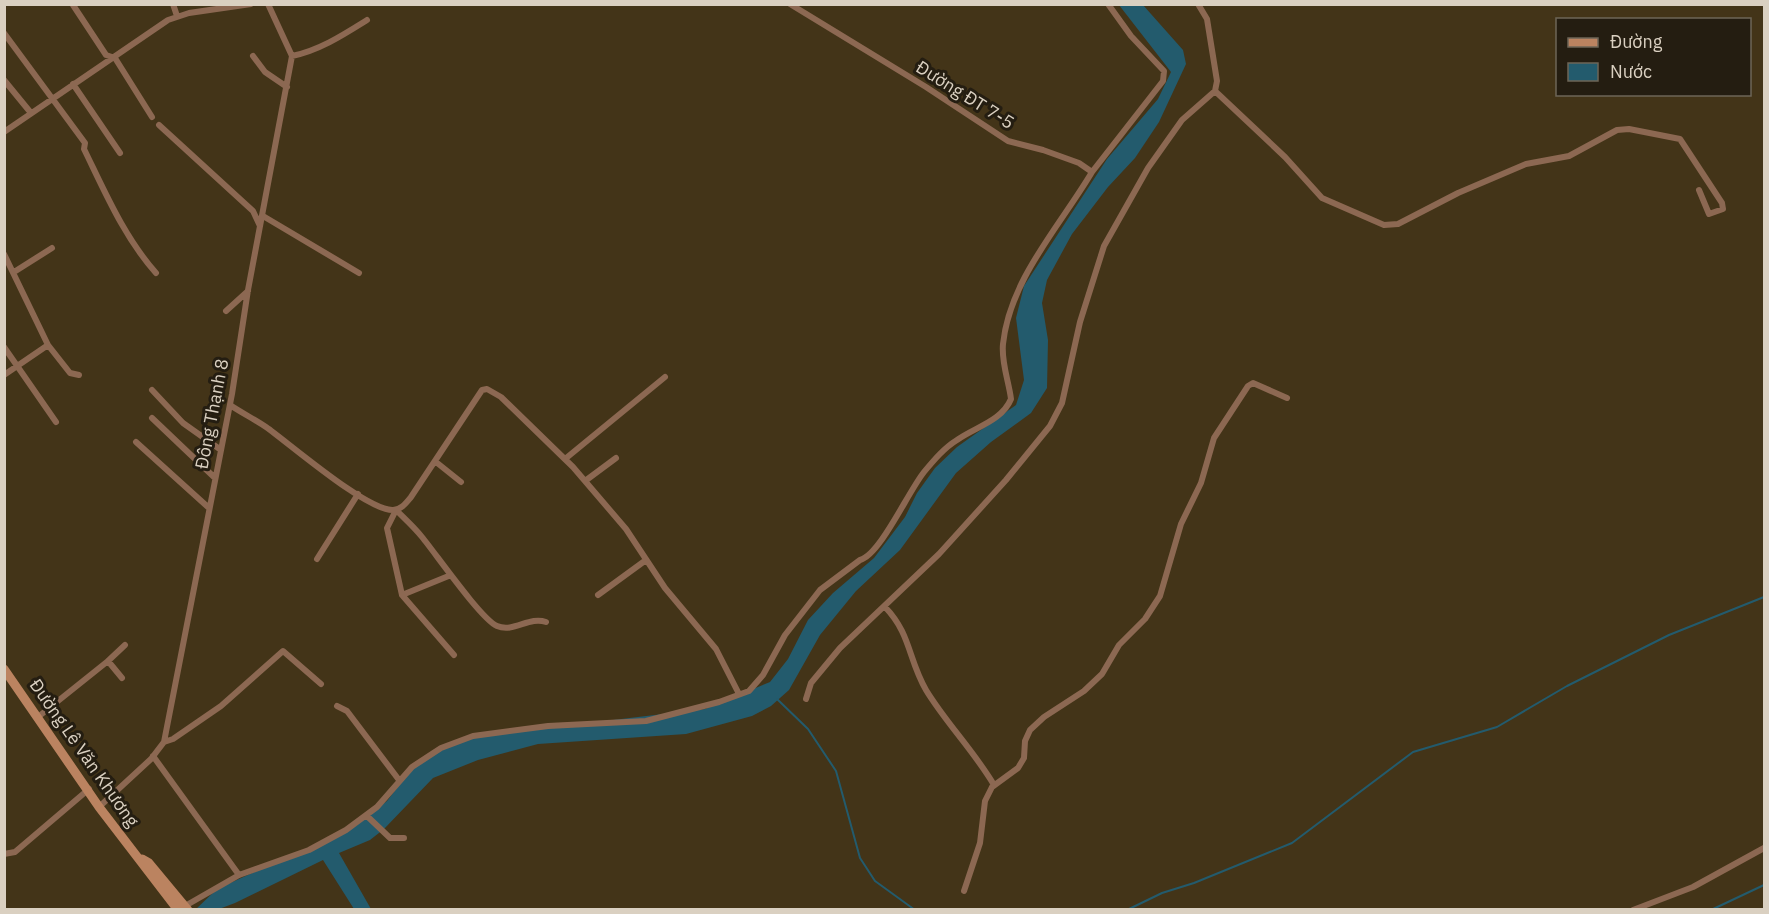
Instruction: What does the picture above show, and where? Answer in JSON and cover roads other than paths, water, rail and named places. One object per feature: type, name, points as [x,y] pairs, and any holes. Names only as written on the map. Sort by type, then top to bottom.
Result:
[{"type":"main road","name":"Đường Lê Văn Khương","points":[[4,669],[89,789],[99,807],[180,908]]},
{"type":"street","points":[[173,4],[177,16]]},
{"type":"street","points":[[4,132],[177,16],[200,8],[251,4]]},
{"type":"street","points":[[268,4],[292,56],[306,53],[333,41],[367,20]]},
{"type":"street","name":"Đường ĐT 7-5","points":[[790,4],[926,87],[1008,141],[1079,163],[1092,172]]},
{"type":"street","points":[[180,908],[239,875],[309,850],[368,816],[412,767],[441,748],[473,736],[580,723],[625,724],[646,721],[719,702],[749,691],[763,675],[785,635],[820,590],[860,560],[867,558],[880,544],[912,488],[938,455],[960,437],[986,424],[1008,406],[1011,399],[1003,345],[1021,286],[1092,172],[1163,81],[1164,71],[1131,36],[1108,4]]},
{"type":"street","points":[[806,699],[811,683],[840,648],[954,538],[1050,426],[1062,403],[1080,321],[1104,246],[1148,168],[1175,128],[1215,91],[1217,81],[1207,19],[1198,4]]},
{"type":"street","points":[[73,5],[106,55],[114,57],[152,117]]},
{"type":"street","points":[[4,33],[85,142],[84,150],[114,209],[156,273]]},
{"type":"street","points":[[253,56],[265,72],[287,87]]},
{"type":"street","name":"Đông Thạnh 8","points":[[99,807],[153,756],[164,742],[230,405],[248,291],[292,56]]},
{"type":"street","points":[[4,80],[31,113]]},
{"type":"street","points":[[73,84],[120,153]]},
{"type":"street","points":[[1215,91],[1285,157],[1319,196],[1384,225],[1398,224],[1458,193],[1527,164],[1569,156],[1623,129],[1680,139],[1722,203],[1723,209],[1709,214],[1699,190]]},
{"type":"street","points":[[159,125],[253,211],[260,226]]},
{"type":"street","points":[[263,216],[359,273]]},
{"type":"street","points":[[14,272],[52,248]]},
{"type":"street","points":[[4,254],[48,345],[70,373],[79,375]]},
{"type":"street","points":[[226,311],[248,291]]},
{"type":"street","points":[[4,375],[48,345]]},
{"type":"street","points":[[4,347],[56,422]]},
{"type":"street","points":[[565,459],[665,377]]},
{"type":"street","points":[[964,891],[980,843],[985,801],[994,785],[1018,768],[1024,758],[1025,741],[1030,730],[1053,710],[1084,691],[1102,674],[1119,645],[1145,619],[1160,596],[1181,524],[1201,483],[1214,438],[1248,386],[1253,383],[1287,398]]},
{"type":"street","points":[[454,655],[402,595],[387,528],[396,510],[411,497],[436,462],[482,390],[487,389],[501,397],[565,459],[626,529],[665,588],[716,649],[739,694]]},
{"type":"street","points":[[152,390],[183,423],[220,450]]},
{"type":"street","points":[[230,405],[265,427],[376,506],[396,510],[420,534],[451,575],[495,625],[508,629],[539,620],[546,622]]},
{"type":"street","points":[[152,418],[215,478]]},
{"type":"street","points":[[136,442],[209,508]]},
{"type":"street","points":[[585,482],[616,459]]},
{"type":"street","points":[[436,462],[461,482]]},
{"type":"street","points":[[317,559],[358,494]]},
{"type":"street","points":[[598,595],[646,560]]},
{"type":"street","points":[[402,595],[451,575]]},
{"type":"street","points":[[885,607],[903,628],[914,665],[926,690],[972,751],[994,785]]},
{"type":"street","points":[[38,717],[108,662],[125,645]]},
{"type":"street","points":[[164,742],[173,739],[221,706],[284,651],[321,684]]},
{"type":"street","points":[[108,662],[122,678]]},
{"type":"street","points":[[337,706],[346,711],[399,780]]},
{"type":"street","points":[[153,756],[239,875]]},
{"type":"street","points":[[4,854],[15,852],[89,789]]},
{"type":"street","points":[[368,816],[390,838],[404,838]]},
{"type":"street","points":[[1633,909],[1693,887],[1764,848]]},
{"type":"water","points":[[1119,5],[1143,5],[1183,50],[1186,64],[1159,122],[1135,158],[1108,187],[1072,234],[1047,280],[1042,303],[1048,340],[1047,388],[1031,413],[991,442],[956,473],[900,550],[856,591],[820,635],[789,690],[771,706],[752,716],[686,734],[538,744],[478,760],[433,778],[384,829],[370,840],[339,853],[371,909],[354,909],[323,860],[235,903],[219,909],[195,910],[217,889],[356,826],[387,801],[413,767],[442,748],[478,736],[705,709],[770,682],[788,659],[808,620],[833,593],[874,558],[905,517],[917,493],[935,468],[957,447],[1016,405],[1024,380],[1016,318],[1024,286],[1107,159],[1158,99],[1171,72]]},
{"type":"waterway","points":[[1127,910],[1162,893],[1194,883],[1292,843],[1413,752],[1497,727],[1567,686],[1669,635],[1764,597]]},
{"type":"waterway","points":[[777,699],[808,729],[836,771],[860,858],[875,881],[915,910]]},
{"type":"waterway","points":[[1711,910],[1764,885]]}]
